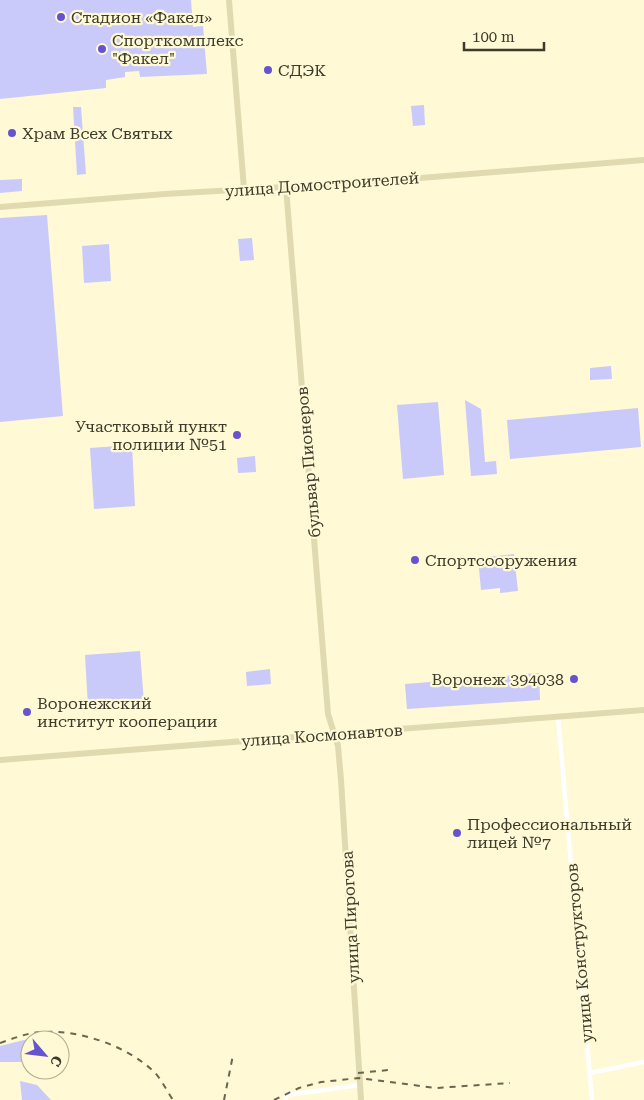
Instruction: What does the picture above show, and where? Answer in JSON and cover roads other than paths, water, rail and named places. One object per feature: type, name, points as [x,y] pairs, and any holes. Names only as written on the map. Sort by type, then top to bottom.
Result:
[{"type":"street","points":[[229,0],[244,188]]},
{"type":"street","name":"улица Домостроителей","points":[[0,207],[644,160]]},
{"type":"street","name":"бульвар Пионеров","points":[[286,187],[328,714],[335,736]]},
{"type":"street","name":"улица Космонавтов","points":[[0,760],[335,736],[644,710]]},
{"type":"street","name":"улица Конструкторов","points":[[558,717],[592,1100]]},
{"type":"street","name":"улица Пирогова","points":[[335,736],[338,746],[351,911],[361,1100]]},
{"type":"street","points":[[590,1073],[644,1062]]},
{"type":"street","points":[[285,1100],[286,1095],[360,1086]]},
{"type":"railway","points":[[0,1043],[38,1032],[58,1032],[86,1036],[115,1046],[140,1060],[160,1079],[173,1100]]},
{"type":"railway","points":[[224,1100],[233,1055]]},
{"type":"railway","points":[[358,1073],[389,1070]]},
{"type":"railway","points":[[274,1100],[299,1088],[321,1082],[359,1078],[436,1088],[510,1083]]},
{"type":"place","name":"Стадион «Факел»","points":[[61,17]]},
{"type":"place","name":"Спорткомплекс \"Факел\"","points":[[102,49]]},
{"type":"place","name":"СДЭК","points":[[268,70]]},
{"type":"place","name":"Храм Всех Святых","points":[[12,133]]},
{"type":"place","name":"Участковый пункт полиции №51","points":[[237,435]]},
{"type":"place","name":"Спортсооружения","points":[[415,560]]},
{"type":"place","name":"Воронеж 394038","points":[[574,679]]},
{"type":"place","name":"Воронежский институт кооперации","points":[[27,712]]},
{"type":"place","name":"Профессиональный лицей №7","points":[[457,833]]}]
